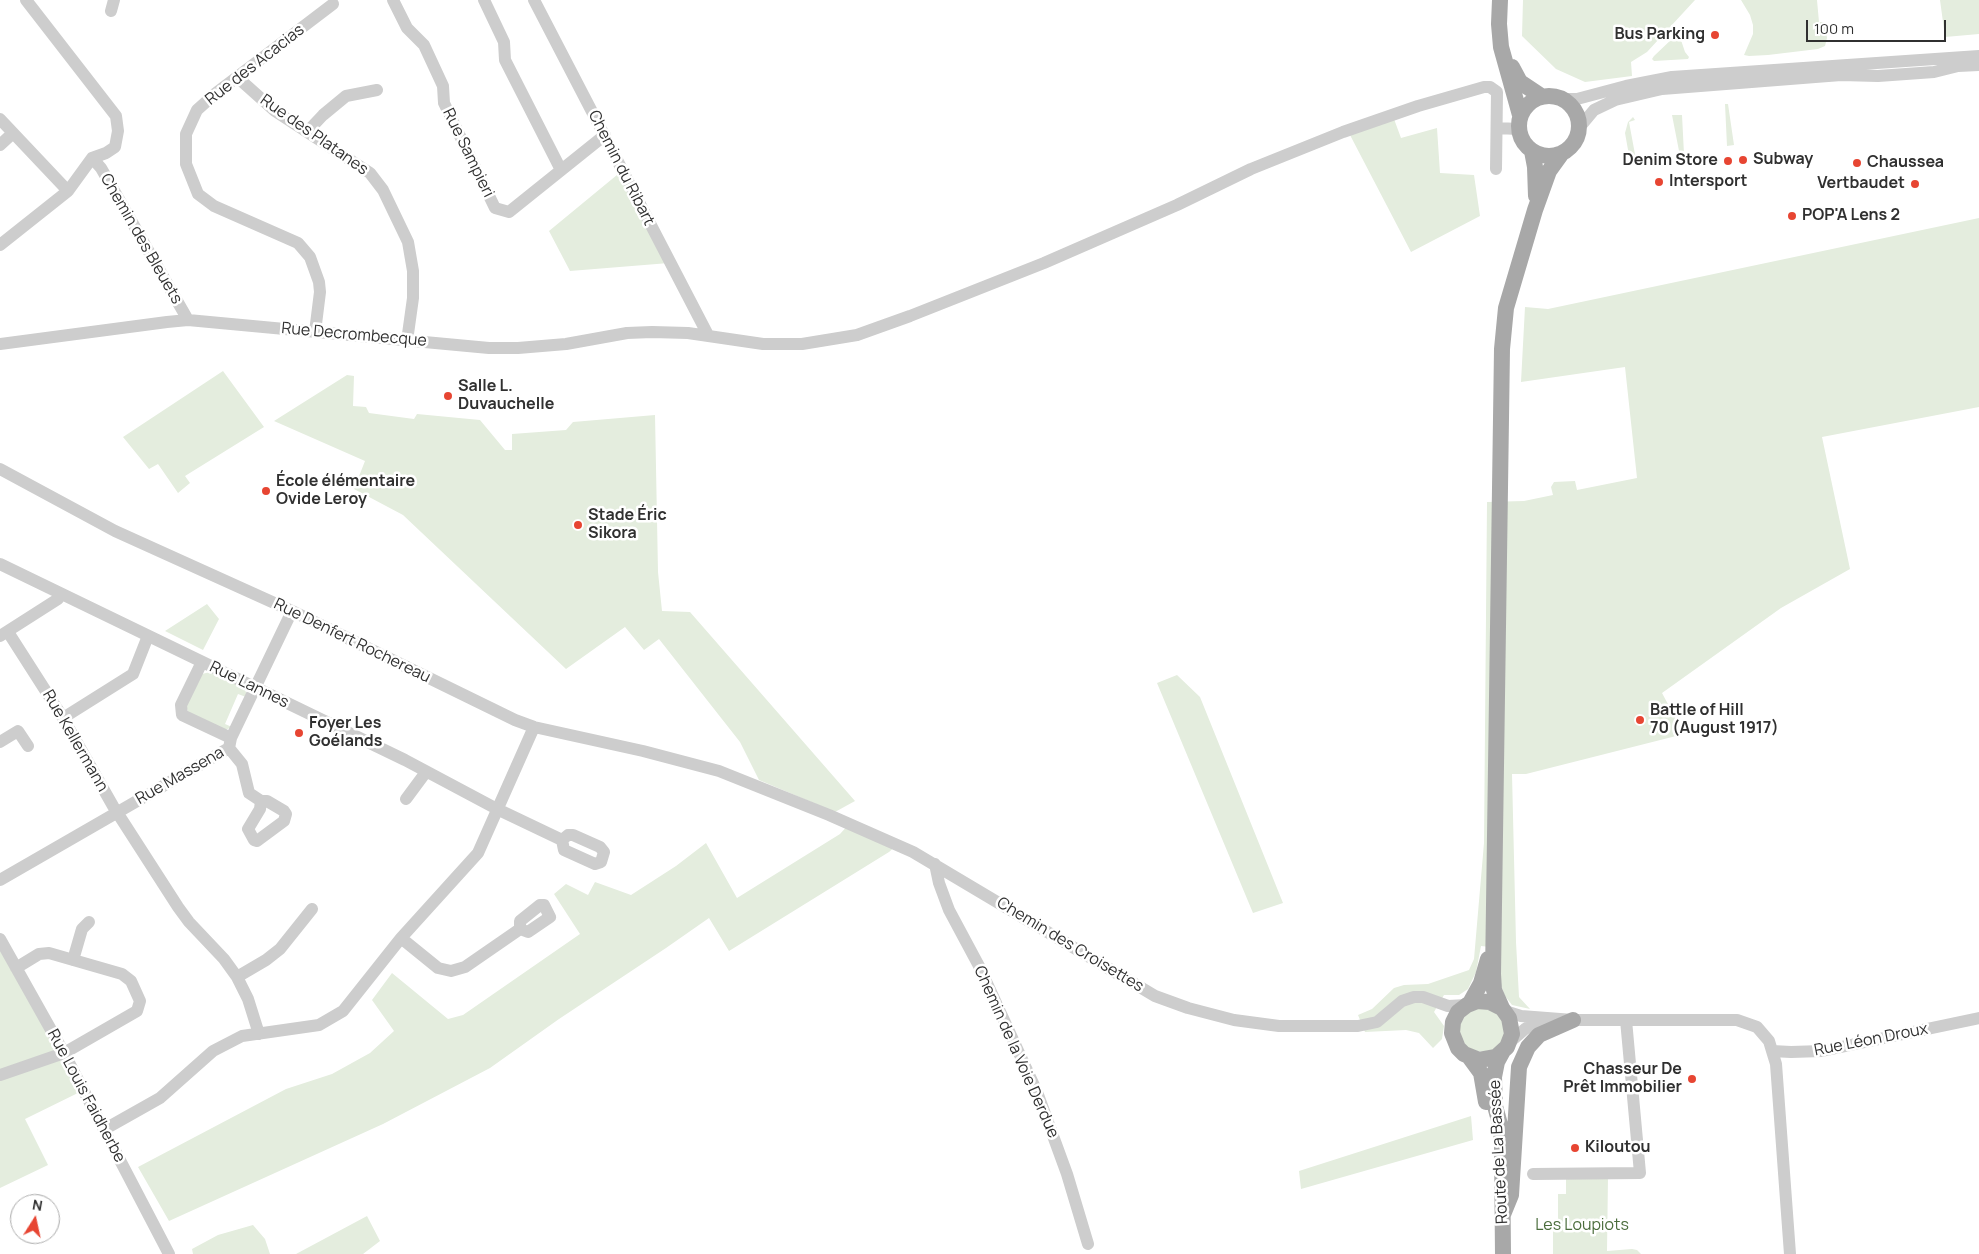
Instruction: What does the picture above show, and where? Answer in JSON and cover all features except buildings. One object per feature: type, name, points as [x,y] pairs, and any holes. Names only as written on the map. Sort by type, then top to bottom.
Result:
[{"type":"main road","points":[[1500,0],[1499,24],[1501,47],[1521,137],[1532,151],[1535,168],[1535,210]]},
{"type":"main road","points":[[1501,47],[1520,82],[1541,96]]},
{"type":"main road","points":[[1494,940],[1481,982],[1469,1004],[1455,1017],[1452,1033],[1458,1048],[1470,1058],[1488,1059],[1506,1047],[1512,1026],[1494,990],[1502,349],[1506,308],[1549,170],[1562,153],[1574,143],[1579,128],[1575,110],[1564,99],[1557,96],[1541,96],[1532,100],[1525,107],[1519,122]]},
{"type":"main road","points":[[1532,151],[1547,156],[1562,153]]},
{"type":"main road","points":[[1469,1004],[1477,1001],[1490,1002],[1503,1010]]},
{"type":"main road","points":[[1502,1217],[1511,1195],[1519,1067],[1528,1046],[1539,1035],[1573,1020]]},
{"type":"main road","name":"Route de La Bassée","points":[[1502,1254],[1502,1146],[1495,1106],[1494,1077],[1497,1062],[1506,1047]]},
{"type":"main road","name":"Route de La Bassée","points":[[1470,1058],[1481,1073],[1484,1082],[1492,1146],[1492,1254]]},
{"type":"street","points":[[0,246],[68,191],[92,158],[106,153],[115,147],[118,131],[116,116],[26,0]]},
{"type":"street","name":"Rue Sampieri","points":[[393,0],[407,28],[424,45],[443,86],[444,103],[495,208],[510,212],[605,135]]},
{"type":"street","points":[[484,0],[504,42],[505,60],[561,170]]},
{"type":"street","name":"Chemin du Ribart","points":[[534,0],[708,336]]},
{"type":"street","name":"Rue des Acacias","points":[[315,332],[320,282],[310,257],[298,243],[214,206],[198,194],[186,164],[186,134],[197,110],[333,4]]},
{"type":"street","points":[[1564,99],[1577,99],[1626,86],[1672,77],[1979,56]]},
{"type":"street","points":[[1579,128],[1594,110],[1615,100],[1662,89],[1841,75],[1878,76],[1934,72],[1958,66],[1979,65]]},
{"type":"street","name":"Rue des Platanes","points":[[237,77],[275,111],[370,173],[383,190],[408,242],[413,271],[413,298],[407,340]]},
{"type":"street","name":"Rue Decrombecque","points":[[0,344],[188,320],[489,348],[518,348],[566,344],[627,333],[652,332],[708,336],[773,344],[802,344],[857,335],[910,316],[1044,263],[1177,205],[1251,170],[1343,132],[1397,114],[1490,86],[1496,92],[1496,128]]},
{"type":"street","points":[[307,132],[323,115],[346,96],[377,90]]},
{"type":"street","points":[[0,119],[68,191]]},
{"type":"street","points":[[1496,169],[1496,128],[1519,122]]},
{"type":"street","points":[[0,145],[13,133]]},
{"type":"street","name":"Chemin des Bleuets","points":[[92,158],[100,168],[188,320]]},
{"type":"street","name":"Rue Denfert Rochereau","points":[[0,469],[114,531],[292,611],[492,710],[534,726],[644,751],[719,772]]},
{"type":"street","name":"Rue Lannes","points":[[0,564],[562,840]]},
{"type":"street","points":[[4,634],[58,599],[61,594]]},
{"type":"street","name":"Rue Massena","points":[[0,880],[230,743],[292,611]]},
{"type":"street","name":"Rue Kellermann","points":[[4,634],[63,718],[117,812],[189,922],[224,959],[237,977],[248,999],[259,1034]]},
{"type":"street","points":[[63,718],[133,674],[148,636]]},
{"type":"street","points":[[202,662],[181,705],[182,715],[230,743],[242,764],[249,792],[261,800]]},
{"type":"street","points":[[105,1129],[160,1098],[213,1051],[242,1036],[319,1025],[342,1011],[357,995],[401,938],[478,852],[534,726]]},
{"type":"street","points":[[0,742],[18,731],[28,746]]},
{"type":"street","points":[[406,799],[426,772]]},
{"type":"street","name":"Chemin des Croisettes","points":[[719,772],[845,822],[913,852],[1147,991],[1188,1008],[1234,1020],[1279,1026],[1358,1026],[1377,1022],[1402,1001],[1408,999],[1423,997],[1448,1006],[1469,1004]]},
{"type":"street","name":"Chemin de la Voie Derdue","points":[[935,864],[939,883],[949,910],[979,966],[1037,1092],[1067,1174],[1088,1244]]},
{"type":"street","points":[[237,977],[266,960],[280,949],[312,908]]},
{"type":"street","points":[[73,960],[82,929],[89,922]]},
{"type":"street","points":[[401,938],[438,968],[451,971],[465,967],[520,929]]},
{"type":"street","name":"Rue Louis Faidherbe","points":[[0,939],[105,1129],[169,1254]]},
{"type":"street","points":[[0,1075],[64,1053],[136,1011],[140,1001],[131,981],[122,974],[49,953],[39,954],[16,968]]},
{"type":"street","points":[[1434,1002],[1448,1022],[1452,1033]]},
{"type":"street","points":[[1503,1010],[1514,1015],[1573,1020],[1737,1020],[1757,1027],[1769,1041],[1776,1064],[1790,1254]]},
{"type":"street","points":[[1506,1047],[1525,1029],[1544,1018]]},
{"type":"street","name":"Rue Léon Droux","points":[[1772,1051],[1822,1051],[1979,1018]]},
{"type":"street","points":[[1533,1174],[1640,1172],[1626,1020]]},
{"type":"green space","points":[[1523,0],[1695,0],[1647,52],[1631,62],[1632,76],[1585,82],[1556,69],[1522,36]]},
{"type":"green space","points":[[1741,0],[1817,0],[1819,22],[1825,22],[1827,38],[1825,46],[1818,49],[1768,55],[1744,55],[1753,34],[1753,25],[1750,15]]},
{"type":"green space","points":[[1940,0],[1979,0],[1979,34],[1945,37]]},
{"type":"green space","points":[[1674,37],[1681,40],[1689,57],[1688,59],[1654,61],[1652,59],[1654,56]]},
{"type":"green space","points":[[1725,104],[1728,104],[1734,145],[1727,146]]},
{"type":"green space","points":[[1672,115],[1682,115],[1684,154],[1680,156]]},
{"type":"green space","points":[[1633,117],[1635,120],[1629,122],[1637,165],[1630,161],[1625,133],[1628,122]]},
{"type":"green space","points":[[1394,119],[1401,138],[1437,128],[1440,173],[1474,175],[1480,216],[1411,252],[1350,135]]},
{"type":"green space","points":[[623,170],[669,263],[570,271],[549,231]]},
{"type":"green space","points":[[1979,218],[1979,407],[1822,437],[1850,569],[1781,608],[1662,693],[1684,734],[1526,774],[1512,774],[1519,997],[1530,1009],[1512,1005],[1505,996],[1498,978],[1500,948],[1481,946],[1476,972],[1468,989],[1459,995],[1444,995],[1434,1012],[1444,1026],[1442,1039],[1433,1048],[1419,1033],[1406,1030],[1365,1032],[1358,1015],[1372,1009],[1394,988],[1404,985],[1428,984],[1469,970],[1474,959],[1484,843],[1487,502],[1524,501],[1553,495],[1551,487],[1554,482],[1575,481],[1577,490],[1637,478],[1625,367],[1521,382],[1525,307],[1548,309]]},
{"type":"green space","points":[[223,371],[264,427],[185,476],[190,483],[178,493],[158,464],[149,469],[123,437]]},
{"type":"green space","points":[[347,375],[354,376],[353,406],[366,407],[369,413],[414,419],[417,414],[480,420],[505,450],[512,450],[512,434],[566,430],[573,422],[655,415],[658,572],[662,611],[690,612],[855,801],[835,812],[759,780],[740,742],[659,639],[644,650],[625,627],[566,669],[403,515],[354,489],[365,461],[274,421]]},
{"type":"green space","points":[[207,604],[219,619],[203,650],[165,631]]},
{"type":"green space","points":[[210,672],[244,688],[247,694],[246,697],[238,694],[225,724],[232,727],[223,731],[189,714],[186,706],[202,674]]},
{"type":"green space","points":[[1177,675],[1200,697],[1283,903],[1253,913],[1157,683]]},
{"type":"green space","points":[[849,824],[897,845],[889,852],[729,951],[709,918],[490,1068],[383,1124],[169,1221],[138,1167],[286,1089],[332,1074],[370,1053],[394,1031],[372,1000],[392,973],[448,1019],[463,1015],[580,934],[554,894],[566,884],[588,895],[595,882],[631,895],[676,866],[706,843],[737,898],[840,834]]},
{"type":"green space","points":[[0,939],[82,1091],[25,1119],[48,1165],[0,1188]]},
{"type":"green space","points":[[1478,1006],[1501,1014],[1506,1037],[1493,1052],[1469,1051],[1457,1030],[1469,1009]]},
{"type":"green space","points":[[1471,1116],[1473,1140],[1301,1189],[1299,1171]]},
{"type":"green space","name":"Les Loupiots","points":[[1608,1177],[1607,1251],[1632,1249],[1637,1250],[1641,1254],[1553,1254],[1553,1221],[1558,1221],[1558,1194],[1566,1194],[1566,1178]]},
{"type":"green space","points":[[367,1216],[380,1241],[363,1254],[296,1254]]},
{"type":"green space","points":[[253,1225],[265,1239],[270,1254],[193,1254],[192,1249],[218,1235]]},
{"type":"place","name":"Bus Parking","points":[[1715,35]]},
{"type":"place","name":"Subway","points":[[1743,160]]},
{"type":"place","name":"Denim Store","points":[[1728,161]]},
{"type":"place","name":"Chaussea","points":[[1857,163]]},
{"type":"place","name":"Intersport","points":[[1659,182]]},
{"type":"place","name":"Vertbaudet","points":[[1915,184]]},
{"type":"place","name":"POP'A Lens 2","points":[[1792,216]]},
{"type":"place","name":"Salle L. Duvauchelle","points":[[448,396]]},
{"type":"place","name":"École élémentaire Ovide Leroy","points":[[266,491]]},
{"type":"place","name":"Stade Éric Sikora","points":[[578,525]]},
{"type":"place","name":"Battle of Hill 70 (August 1917)","points":[[1640,720]]},
{"type":"place","name":"Foyer Les Goélands","points":[[299,733]]},
{"type":"place","name":"Chasseur De Prêt Immobilier","points":[[1692,1079]]},
{"type":"place","name":"Kiloutou","points":[[1575,1148]]}]
